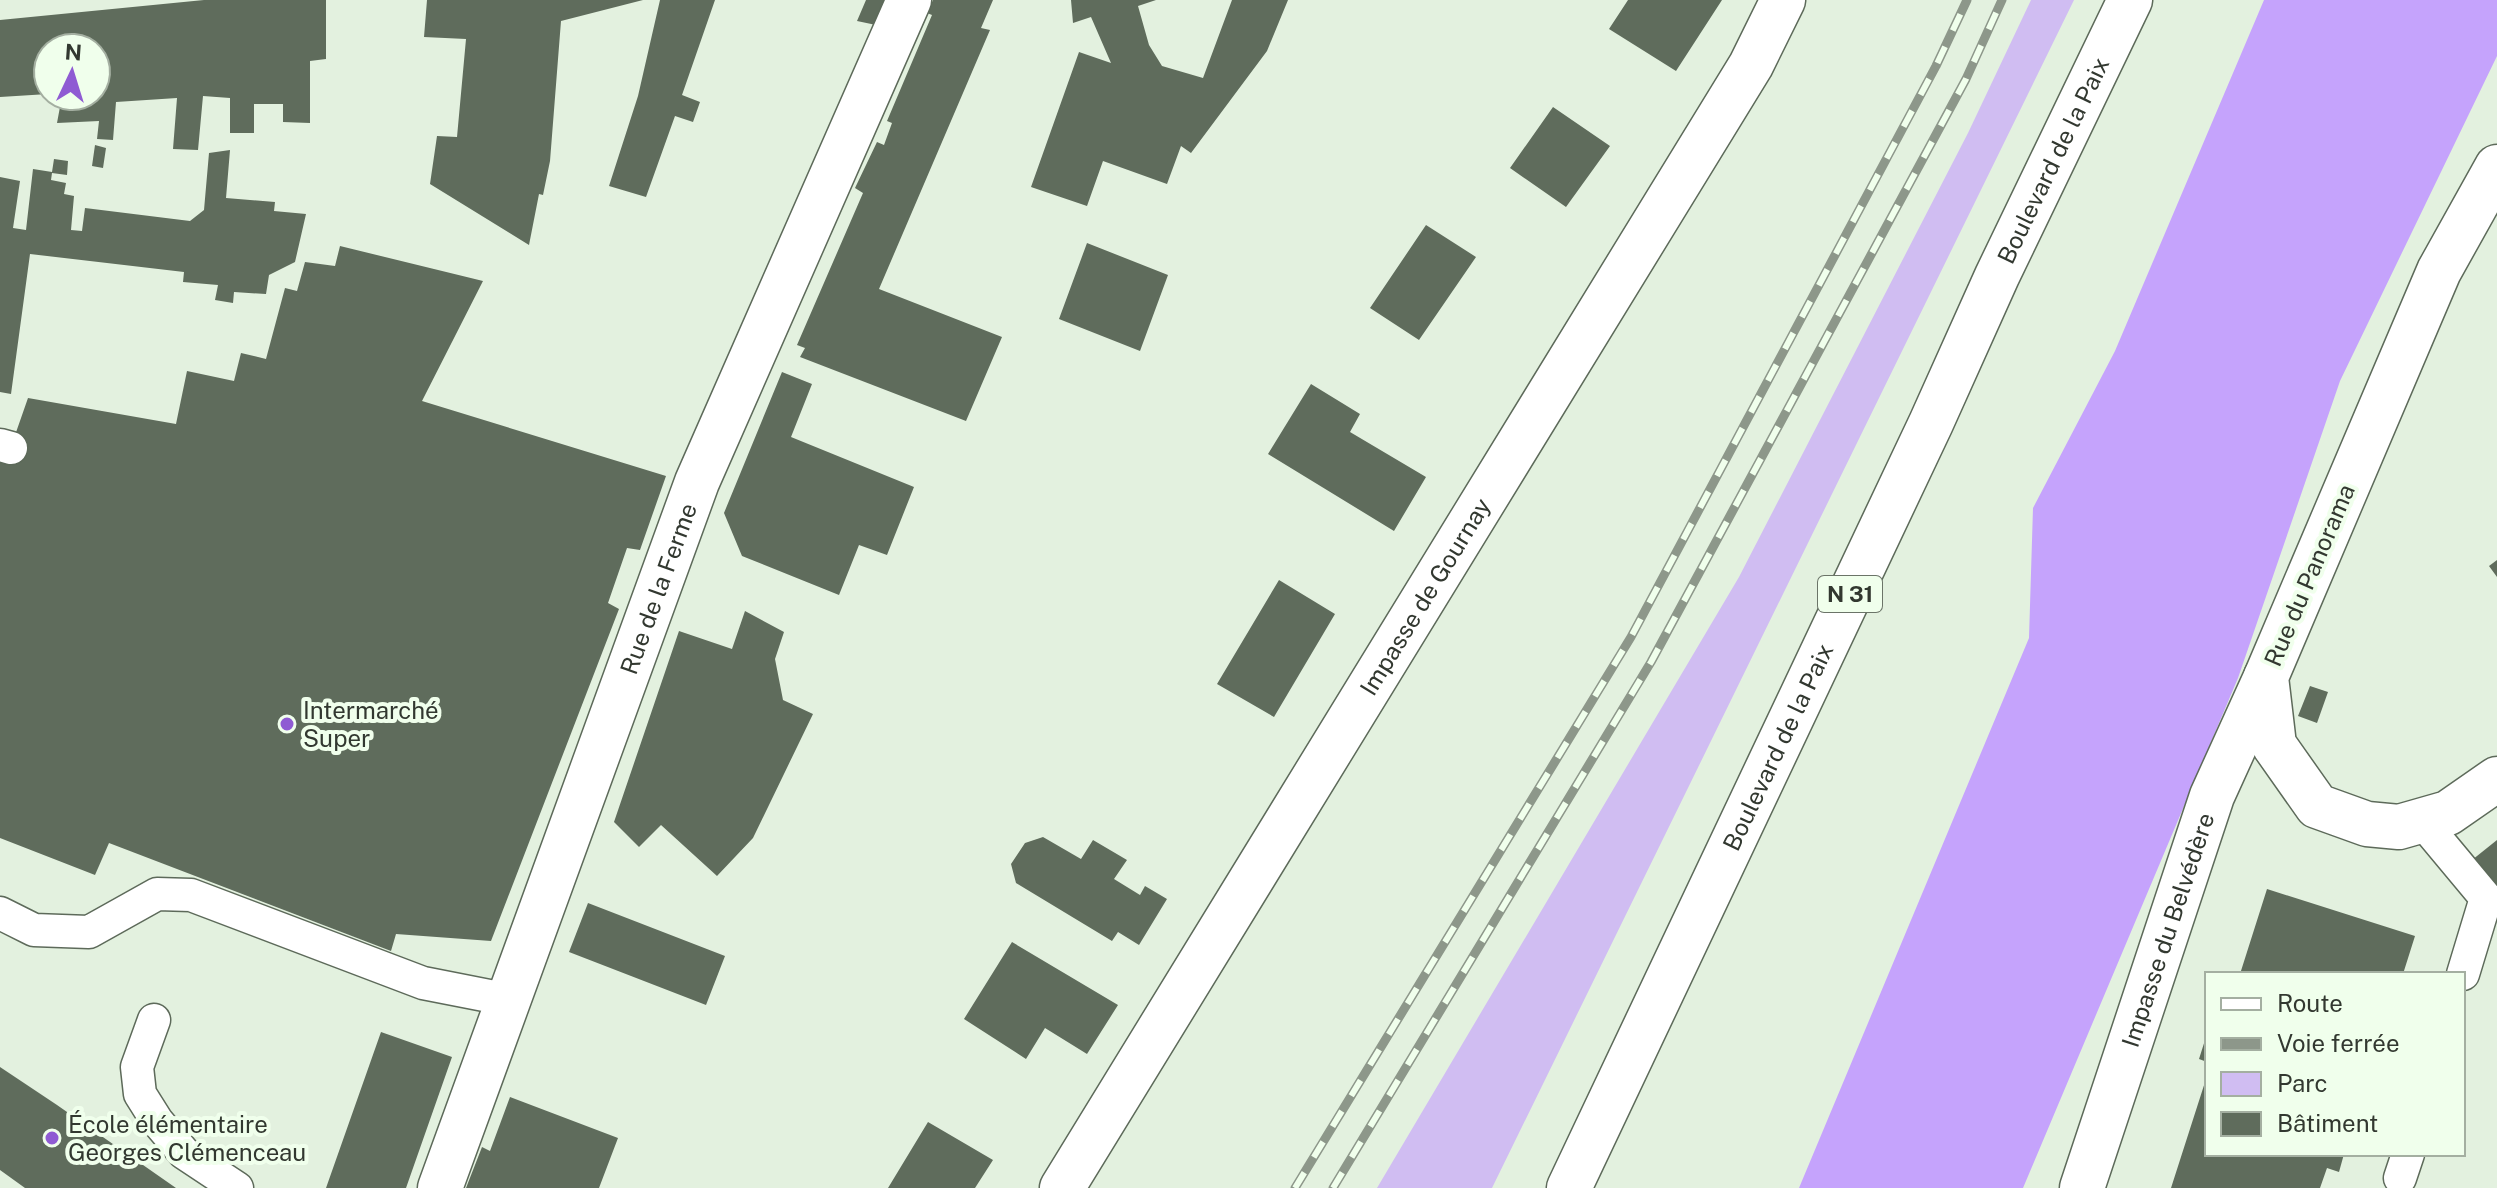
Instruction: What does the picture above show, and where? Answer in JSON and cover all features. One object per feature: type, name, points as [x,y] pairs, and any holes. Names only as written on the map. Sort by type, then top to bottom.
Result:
[{"type":"street","name":"Rue de la Ferme","points":[[440,1188],[697,482],[909,0]]},
{"type":"street","name":"Impasse de Gournay","points":[[1062,1188],[1751,65],[1783,0]]},
{"type":"street","name":"Boulevard de la Paix","points":[[1569,1188],[1997,276],[2130,0]]},
{"type":"street","name":"Rue du Panorama","points":[[2491,189],[2439,271],[2266,677],[2274,745],[2317,806],[2367,824],[2399,827],[2448,813],[2497,779]]},
{"type":"street","name":"Impasse du Belvédère","points":[[2082,1188],[2212,796],[2266,677]]},
{"type":"lane","points":[[2421,820],[2486,898],[2464,972]]},
{"type":"lane","points":[[0,913],[34,930],[89,932],[157,894],[191,895],[423,983],[510,1000]]},
{"type":"lane","points":[[154,1020],[137,1067],[140,1094],[157,1121],[184,1153],[237,1188]]},
{"type":"green space","points":[[2031,0],[2074,0],[1492,1188],[1377,1188],[1739,577],[1968,133]]},
{"type":"shaded area","points":[[2264,0],[2497,0],[2497,56],[2340,381],[2238,678],[2023,1188],[1799,1188],[2029,638],[2033,508],[2115,351]]},
{"type":"building","points":[[204,0],[326,0],[326,59],[310,61],[310,123],[283,122],[283,104],[254,104],[254,133],[230,133],[230,98],[203,96],[198,150],[173,149],[177,98],[116,102],[113,140],[97,139],[99,121],[57,123],[59,112],[112,112],[112,32],[32,32],[32,95],[0,97],[0,20]]},
{"type":"building","points":[[427,0],[643,0],[561,21],[550,161],[543,195],[539,194],[529,245],[430,184],[437,136],[457,137],[466,39],[424,37]]},
{"type":"building","points":[[660,0],[715,0],[682,95],[700,102],[693,122],[675,116],[646,197],[609,186],[638,96]]},
{"type":"building","points":[[866,0],[888,0],[876,25],[857,21]]},
{"type":"building","points":[[933,0],[993,0],[981,28],[990,30],[879,289],[1002,337],[966,421],[800,357],[805,348],[797,345],[863,193],[855,188],[877,142],[884,145],[892,123],[887,121],[932,15],[927,13]]},
{"type":"building","points":[[1071,0],[1156,0],[1138,6],[1149,45],[1162,66],[1203,78],[1232,0],[1288,0],[1267,51],[1191,153],[1181,146],[1167,184],[1103,161],[1087,206],[1031,187],[1079,52],[1111,63],[1091,17],[1073,23]]},
{"type":"building","points":[[1628,0],[1722,0],[1676,71],[1609,29]]},
{"type":"building","points":[[1553,107],[1610,146],[1566,207],[1510,168]]},
{"type":"building","points":[[95,145],[106,148],[103,168],[92,166]]},
{"type":"building","points":[[230,150],[226,198],[275,202],[274,211],[306,214],[295,262],[269,275],[266,294],[234,292],[233,303],[215,300],[218,285],[183,282],[184,272],[30,254],[11,394],[0,392],[0,177],[20,181],[13,228],[26,230],[33,169],[52,172],[54,159],[68,161],[67,175],[52,173],[51,180],[66,183],[64,194],[74,196],[71,230],[82,231],[85,208],[190,221],[204,210],[209,153]]},
{"type":"building","points":[[1426,225],[1476,257],[1419,340],[1370,308]]},
{"type":"building","points":[[1087,243],[1168,275],[1140,351],[1059,319]]},
{"type":"building","name":"Intermarché Super","points":[[340,246],[483,281],[422,401],[666,476],[640,550],[627,548],[608,603],[619,609],[491,941],[396,934],[391,951],[109,843],[95,875],[0,838],[0,459],[6,461],[28,398],[176,424],[187,371],[234,381],[241,353],[266,359],[285,288],[297,291],[305,262],[335,266]]},
{"type":"building","points":[[782,372],[812,384],[791,437],[914,487],[887,555],[859,545],[839,595],[742,556],[724,513]]},
{"type":"building","points":[[1311,384],[1360,414],[1350,432],[1426,477],[1394,531],[1268,454]]},
{"type":"building","points":[[2497,560],[2497,577],[2489,566]]},
{"type":"building","points":[[1279,580],[1335,614],[1274,717],[1217,684]]},
{"type":"building","points":[[745,611],[784,632],[775,659],[783,700],[813,714],[753,838],[717,876],[661,825],[639,847],[614,822],[679,631],[732,649]]},
{"type":"building","points":[[2310,686],[2328,692],[2317,723],[2298,716]]},
{"type":"building","points":[[1043,837],[1081,859],[1093,840],[1127,860],[1114,879],[1140,895],[1145,886],[1167,899],[1139,945],[1118,932],[1112,941],[1016,883],[1011,864],[1025,843]]},
{"type":"building","points":[[2497,840],[2497,894],[2472,860]]},
{"type":"building","points":[[2267,889],[2415,936],[2404,972],[2241,972]]},
{"type":"building","points":[[588,903],[725,956],[706,1005],[569,952]]},
{"type":"building","points":[[1012,942],[1118,1005],[1087,1054],[1045,1028],[1026,1059],[964,1019]]},
{"type":"building","points":[[381,1032],[452,1057],[406,1188],[326,1188]]},
{"type":"building","points":[[2205,1040],[2205,1061],[2199,1059]]},
{"type":"building","name":"École élémentaire Georges Clémenceau","points":[[0,1067],[176,1188],[25,1188],[0,1170]]},
{"type":"building","points":[[2205,1082],[2205,1156],[2343,1156],[2339,1172],[2327,1168],[2320,1188],[2171,1188]]},
{"type":"building","points":[[510,1097],[618,1138],[599,1188],[466,1188],[482,1147],[490,1151]]},
{"type":"building","points":[[928,1122],[993,1160],[975,1188],[888,1188]]},
{"type":"railway","points":[[1295,1188],[1631,637],[1936,66],[1967,0]]},
{"type":"railway","points":[[1333,1188],[1651,662],[1966,79],[2002,0]]},
{"type":"place","name":"Intermarché Super","points":[[287,724]]},
{"type":"place","name":"École élémentaire Georges Clémenceau","points":[[52,1138]]}]
